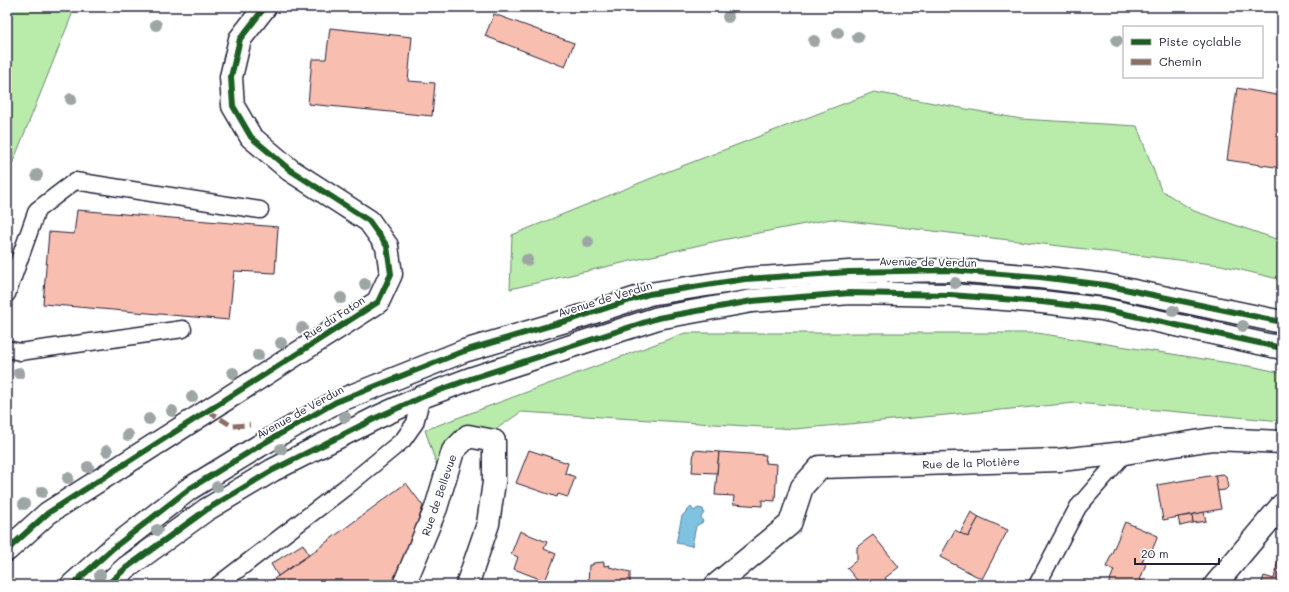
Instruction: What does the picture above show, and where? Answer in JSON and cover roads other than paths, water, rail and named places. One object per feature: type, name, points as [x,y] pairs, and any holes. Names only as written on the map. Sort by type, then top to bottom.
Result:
[{"type":"main road","name":"Rue du Faton","points":[[7,550],[48,513],[378,302],[391,274],[387,246],[369,221],[290,170],[251,136],[234,106],[231,77],[240,39],[265,7]]},
{"type":"main road","name":"Avenue de Verdun","points":[[72,585],[112,549],[189,489],[265,442],[336,402],[464,351],[579,317],[649,294],[745,279],[849,272],[951,270],[1040,277],[1105,285],[1282,322]]},
{"type":"main road","points":[[107,585],[126,568],[206,510],[273,470],[378,416],[422,397],[503,368],[658,318],[752,301],[850,294],[950,295],[1042,302],[1102,309],[1282,348]]},
{"type":"main road","name":"Rue de Bellevue","points":[[404,585],[436,508],[453,451],[468,436],[494,441],[494,482],[488,524],[467,585]]},
{"type":"main road","name":"Rue de la Plotière","points":[[716,585],[790,524],[802,487],[820,467],[1060,460],[1125,453],[1213,440],[1282,442]]},
{"type":"main road","points":[[1215,585],[1282,505]]},
{"type":"lane","points":[[7,294],[37,210],[75,181],[260,210]]},
{"type":"lane","points":[[7,349],[20,352],[183,329]]},
{"type":"lane","points":[[218,585],[346,488],[403,440],[415,423],[422,397]]},
{"type":"lane","points":[[1037,585],[1078,507],[1125,453]]},
{"type":"water","points":[[691,507],[694,511],[698,508],[703,509],[704,513],[701,517],[703,522],[696,526],[692,546],[676,543],[682,516]]}]
